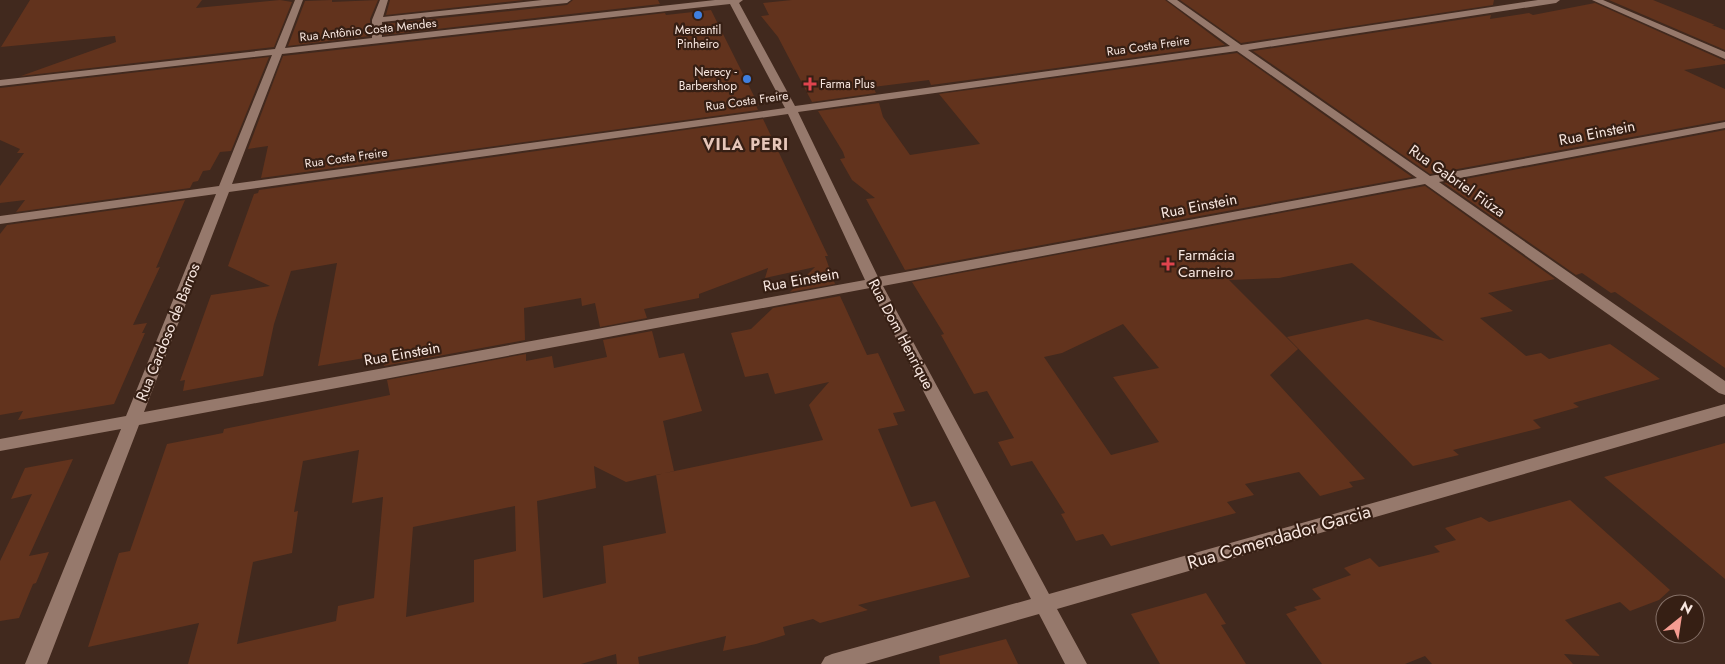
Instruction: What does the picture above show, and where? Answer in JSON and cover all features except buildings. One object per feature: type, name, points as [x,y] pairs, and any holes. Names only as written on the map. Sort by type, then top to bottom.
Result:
[{"type":"street","name":"Rua Cardoso de Barros","points":[[36,664],[299,0]]},
{"type":"street","points":[[377,42],[377,20],[384,0]]},
{"type":"street","points":[[377,20],[567,0]]},
{"type":"street","name":"Rua Dom Henrique","points":[[733,0],[791,109],[874,283],[1046,604],[1076,664]]},
{"type":"street","name":"Rua Antônio Costa Mendes","points":[[0,83],[740,0]]},
{"type":"street","name":"Rua Gabriel Fiúza","points":[[1171,0],[1725,389]]},
{"type":"street","name":"Rua Costa Freire","points":[[0,220],[1239,48],[1556,0]]},
{"type":"street","points":[[1596,0],[1725,56]]},
{"type":"street","name":"Rua Einstein","points":[[0,445],[1725,125]]},
{"type":"street","name":"Rua Comendador Garcia","points":[[832,664],[1725,410]]},
{"type":"place","name":"Mercantil Pinheiro","points":[[698,15]]},
{"type":"place","name":"Nerecy - Barbershop","points":[[747,79]]},
{"type":"place","name":"Farma Plus","points":[[810,84]]},
{"type":"place","name":"Farmácia Carneiro","points":[[1168,264]]},
{"type":"district","name":"VILA PERI","points":[[746,144]]}]
